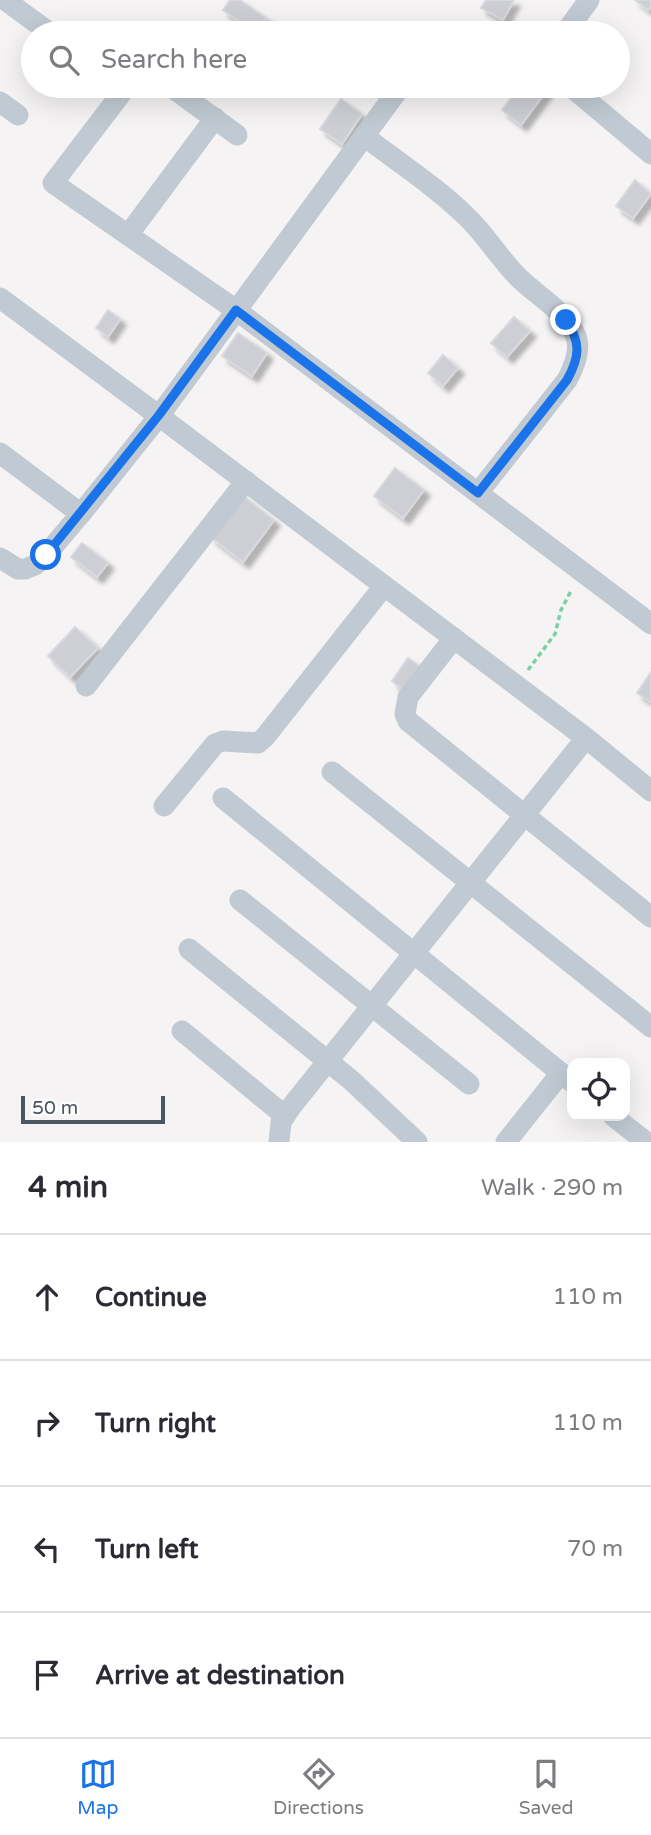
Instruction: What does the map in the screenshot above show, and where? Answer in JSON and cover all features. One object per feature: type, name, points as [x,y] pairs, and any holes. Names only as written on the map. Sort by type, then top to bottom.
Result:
[{"type":"street","points":[[5,0],[34,21]]},
{"type":"street","points":[[574,21],[589,0]]},
{"type":"street","points":[[116,98],[53,183],[236,310],[651,624]]},
{"type":"street","points":[[187,98],[237,135]]},
{"type":"street","points":[[0,558],[18,569],[35,565],[81,514],[159,415],[392,98]]},
{"type":"street","points":[[584,98],[651,154]]},
{"type":"street","points":[[0,102],[18,115]]},
{"type":"street","points":[[128,235],[215,118]]},
{"type":"street","points":[[364,136],[464,214],[483,233],[503,261],[566,320],[576,336],[578,350],[567,380],[478,493]]},
{"type":"street","points":[[0,298],[454,638],[651,791]]},
{"type":"street","points":[[0,453],[81,514]]},
{"type":"street","points":[[86,686],[246,481]]},
{"type":"street","points":[[164,807],[215,744],[223,741],[258,743],[265,737],[384,586]]},
{"type":"street","points":[[454,638],[408,697],[405,714],[416,729],[651,917]]},
{"type":"street","points":[[279,1142],[279,1130],[285,1116],[327,1060],[586,738]]},
{"type":"street","points":[[332,772],[651,1027]]},
{"type":"street","points":[[223,798],[567,1078],[506,1142]]},
{"type":"street","points":[[240,900],[469,1084]]},
{"type":"street","points":[[189,949],[327,1060],[416,1142]]},
{"type":"street","points":[[182,1031],[285,1116]]},
{"type":"street","points":[[620,1121],[647,1142],[651,1138]]},
{"type":"path","points":[[517,686],[555,634],[565,599],[584,574]]},
{"type":"building","points":[[230,0],[240,0],[266,18],[264,21],[239,21],[223,10]]},
{"type":"building","points":[[486,0],[514,0],[503,20],[481,8]]},
{"type":"building","points":[[635,0],[651,0],[651,7],[648,10]]},
{"type":"building","points":[[511,98],[541,98],[521,125],[502,110]]},
{"type":"building","points":[[341,99],[362,114],[342,144],[320,129]]},
{"type":"building","points":[[635,180],[651,194],[633,218],[616,206]]},
{"type":"building","points":[[108,310],[120,319],[108,337],[96,328]]},
{"type":"building","points":[[514,317],[530,331],[507,357],[491,343]]},
{"type":"building","points":[[238,333],[267,353],[252,376],[222,356]]},
{"type":"building","points":[[443,355],[458,368],[443,386],[428,373]]},
{"type":"building","points":[[395,468],[424,490],[403,518],[374,496]]},
{"type":"building","points":[[242,495],[274,520],[243,562],[210,537]]},
{"type":"building","points":[[82,543],[108,563],[97,577],[71,557]]},
{"type":"building","points":[[75,627],[98,648],[70,677],[48,656]]},
{"type":"building","points":[[408,658],[421,667],[404,690],[392,681]]},
{"type":"building","points":[[651,672],[651,702],[637,693]]},
{"type":"route","points":[[46,555],[159,415],[236,310],[478,493],[567,380],[578,350],[576,336],[566,320]]}]
